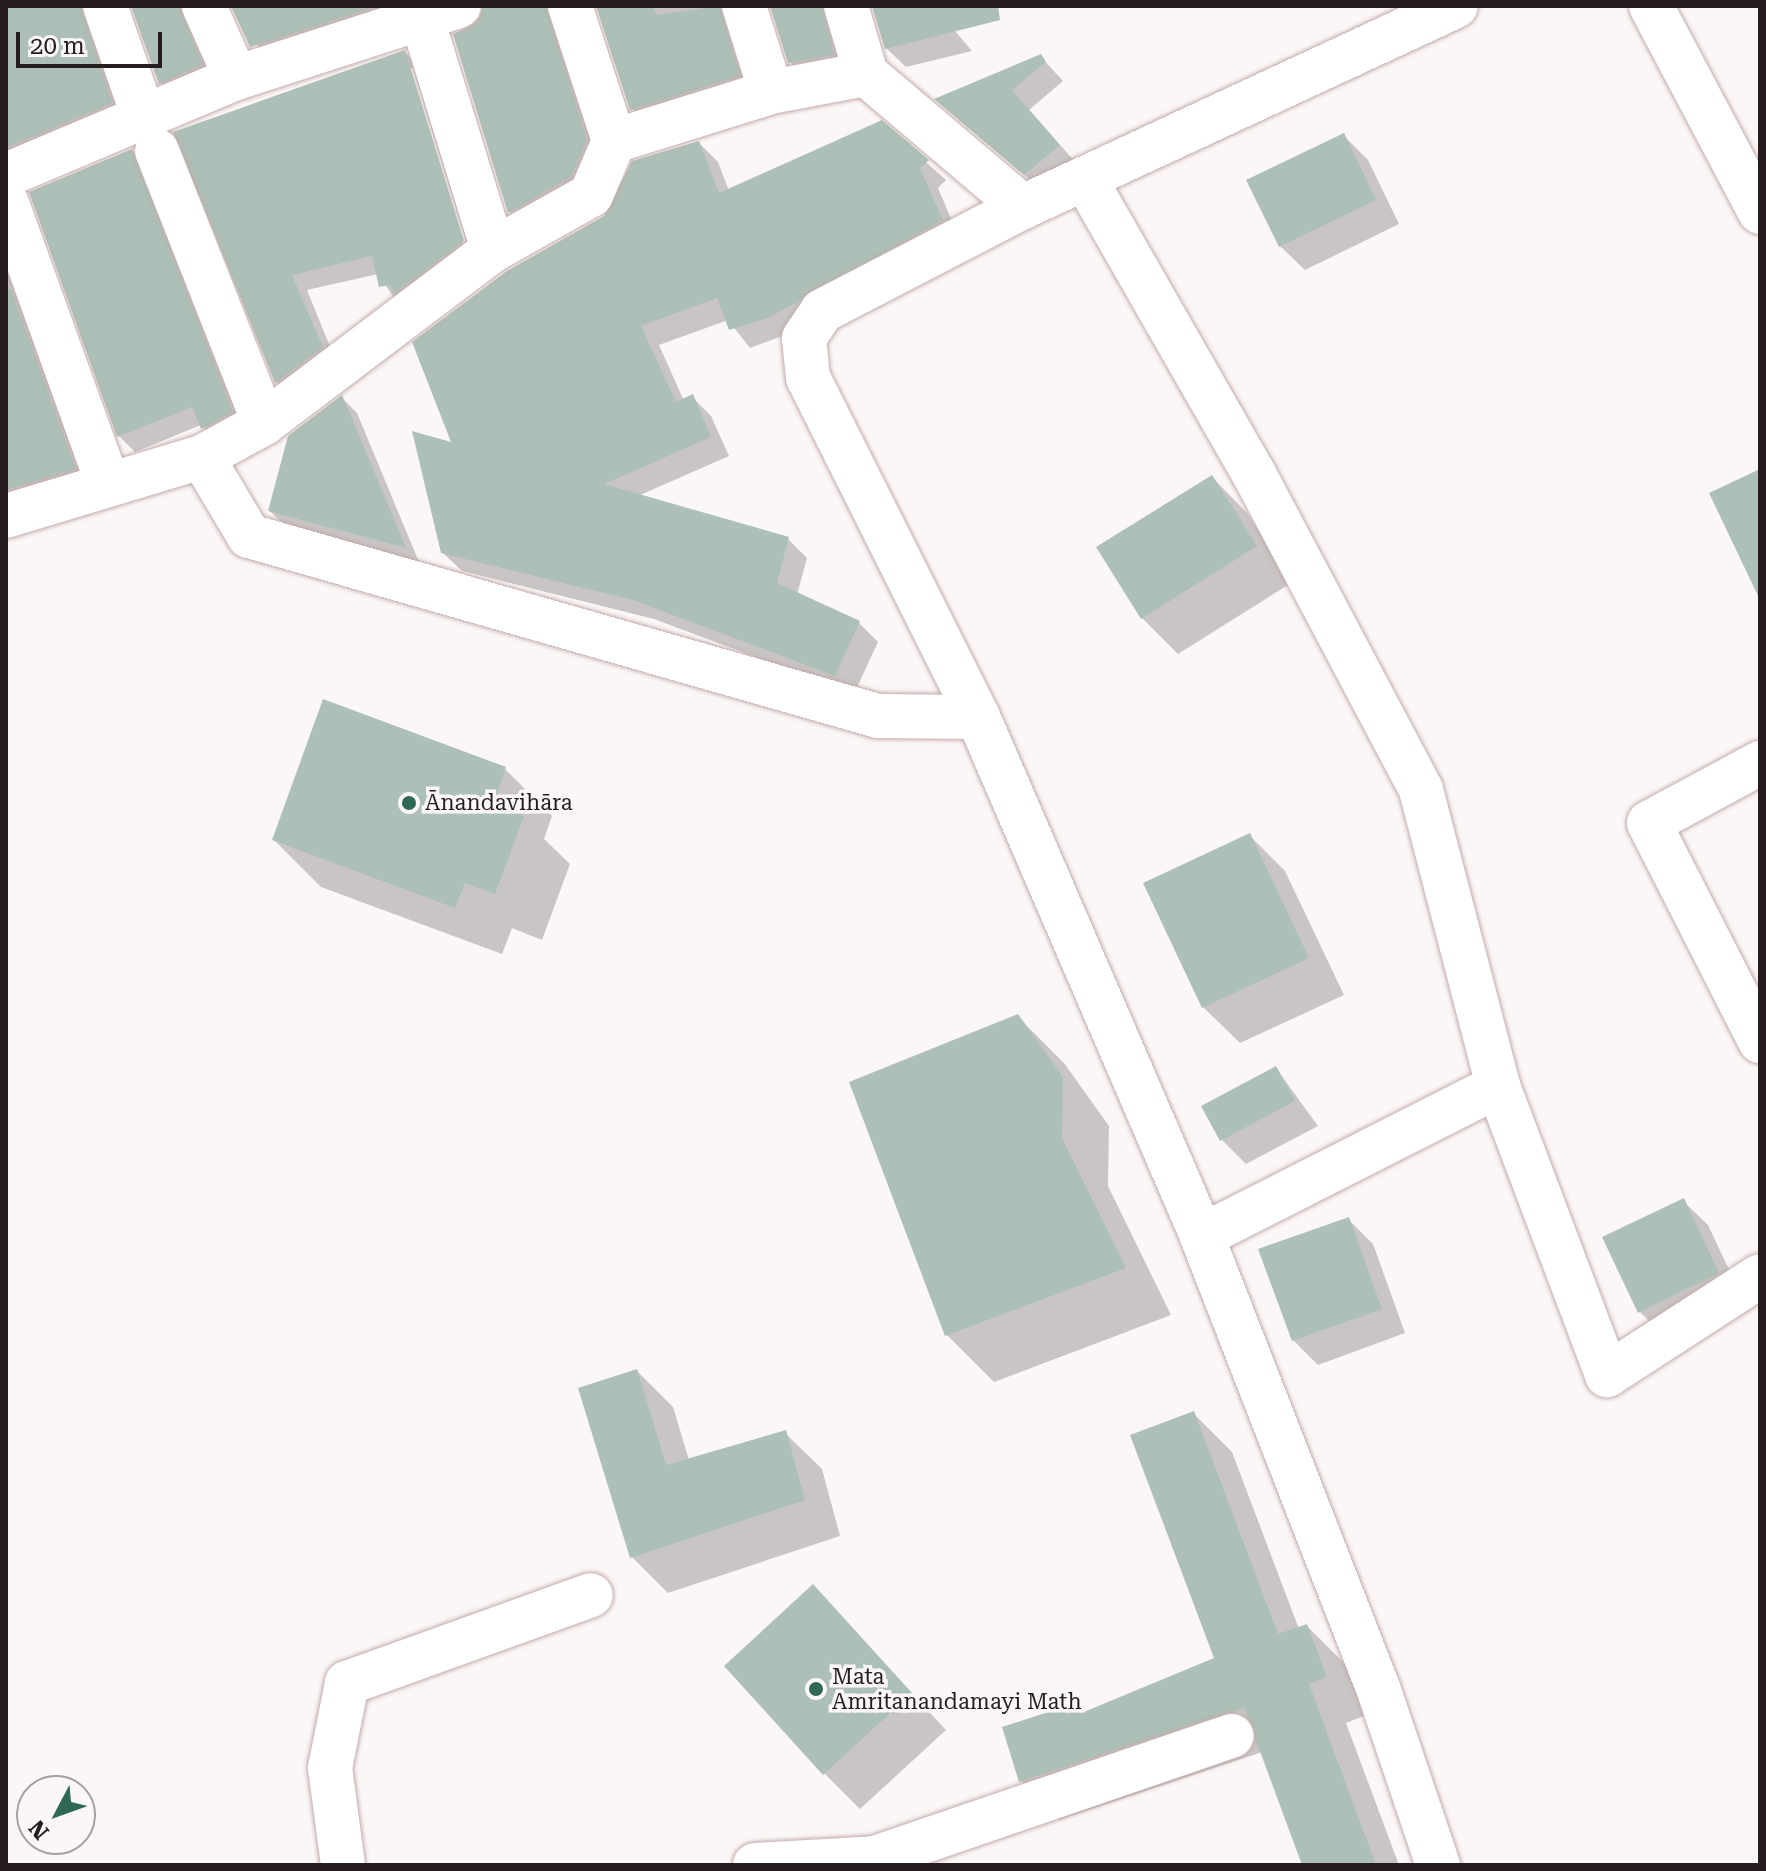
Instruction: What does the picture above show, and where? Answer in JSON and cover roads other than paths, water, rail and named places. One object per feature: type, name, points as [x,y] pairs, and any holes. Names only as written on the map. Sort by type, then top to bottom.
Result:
[{"type":"street","points":[[105,6],[150,133],[264,423]]},
{"type":"street","points":[[204,6],[236,78]]},
{"type":"street","points":[[6,516],[107,482],[202,457],[264,423],[493,250],[591,195],[614,141],[570,6]]},
{"type":"street","points":[[744,6],[771,92]]},
{"type":"street","points":[[846,6],[866,74],[1023,207]]},
{"type":"street","points":[[1438,1865],[1378,1688],[1202,1236],[978,717],[808,378],[804,338],[822,311],[1023,207],[1456,6]]},
{"type":"street","points":[[1651,6],[1754,183]]},
{"type":"street","points":[[6,175],[150,133],[236,78],[433,11],[493,250]]},
{"type":"street","points":[[614,141],[771,92],[866,74]]},
{"type":"street","points":[[1085,179],[1254,474],[1421,790],[1498,1086],[1607,1375],[1760,1276]]},
{"type":"street","points":[[6,201],[107,482]]},
{"type":"street","points":[[202,457],[249,536],[878,716],[978,717]]},
{"type":"street","points":[[1760,763],[1649,823],[1760,1041]]},
{"type":"street","points":[[1202,1236],[1498,1086]]},
{"type":"street","points":[[343,1865],[330,1768],[347,1683],[591,1595]]},
{"type":"street","points":[[755,1865],[876,1862],[1232,1736]]},
{"type":"place","name":"Ānandavihāra","points":[[409,803]]},
{"type":"place","name":"Mata Amritanandamayi Math","points":[[816,1689]]}]
